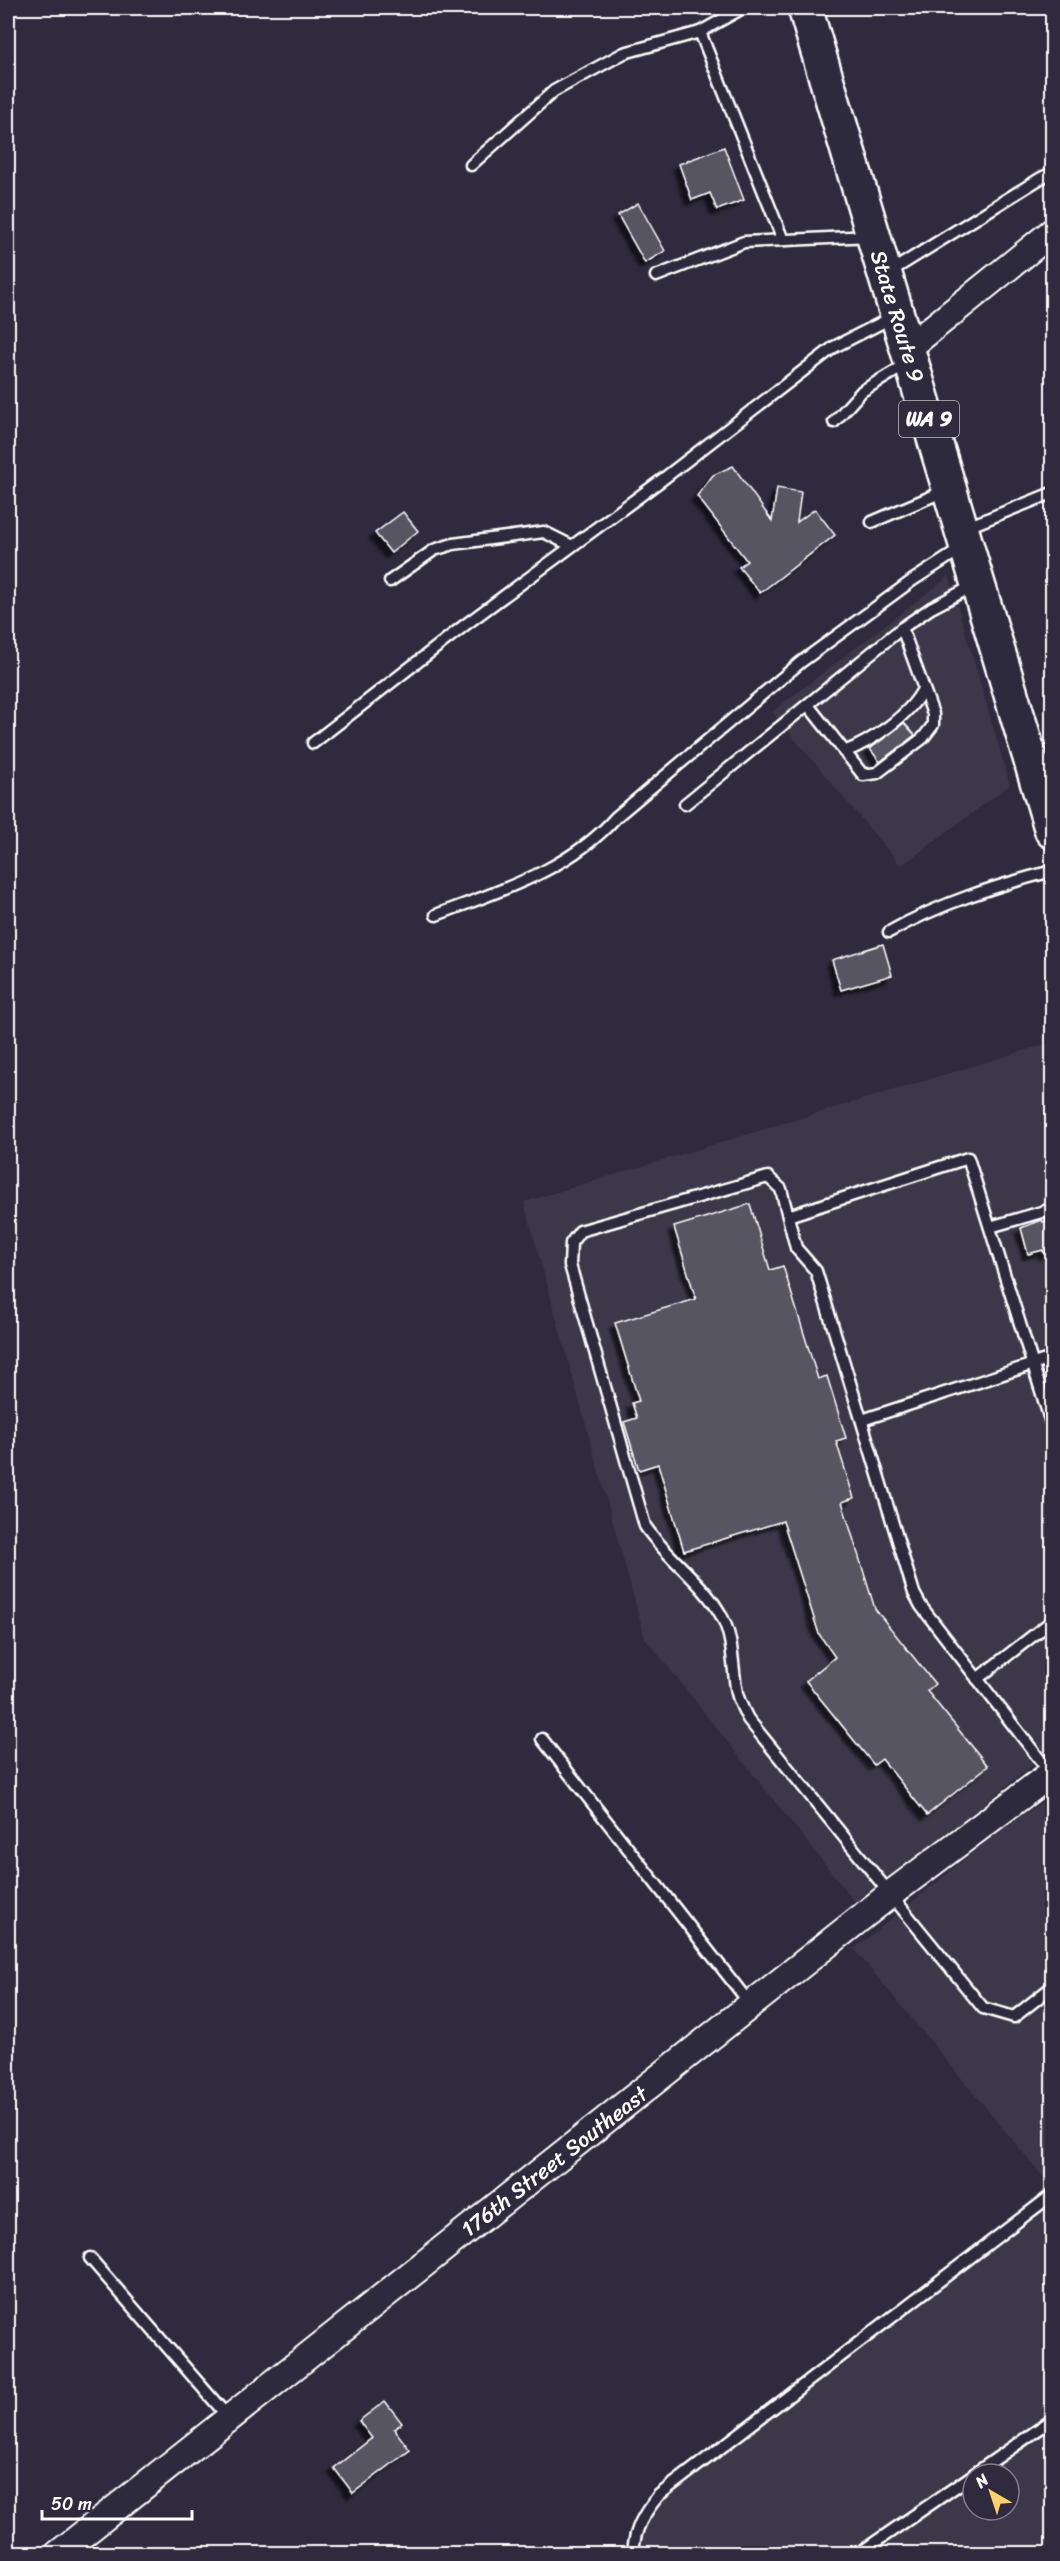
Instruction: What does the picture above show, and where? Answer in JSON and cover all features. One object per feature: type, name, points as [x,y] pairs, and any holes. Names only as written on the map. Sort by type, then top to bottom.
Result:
[{"type":"main road","name":"State Route 9","points":[[805,8],[1053,831]]},
{"type":"street","points":[[910,354],[1053,232]]},
{"type":"street","name":"176th Street Southeast","points":[[58,2553],[892,1893],[1052,1773]]},
{"type":"lane","points":[[471,165],[554,91],[624,53],[700,32],[743,8]]},
{"type":"lane","points":[[700,32],[783,240]]},
{"type":"lane","points":[[886,274],[1041,178],[1053,173]]},
{"type":"lane","points":[[656,276],[744,243],[874,236]]},
{"type":"lane","points":[[313,743],[570,545],[663,479],[834,347],[897,314]]},
{"type":"lane","points":[[834,422],[862,391],[910,354]]},
{"type":"lane","points":[[872,522],[950,489]]},
{"type":"lane","points":[[436,915],[535,877],[566,858],[606,829],[616,817],[801,662],[913,580],[964,537],[1053,493]]},
{"type":"lane","points":[[390,581],[434,549],[453,544],[544,532],[570,545]]},
{"type":"lane","points":[[685,804],[902,628],[931,608],[978,583]]},
{"type":"lane","points":[[808,705],[863,775],[877,773],[923,738],[933,725],[933,714],[902,628]]},
{"type":"lane","points":[[844,752],[862,745],[915,704],[923,689]]},
{"type":"lane","points":[[889,932],[926,912],[991,886],[1053,870]]},
{"type":"lane","points":[[788,1216],[968,1158],[1034,1364],[1049,1400],[1053,1426]]},
{"type":"lane","points":[[1052,1773],[977,1680],[921,1606],[914,1593],[816,1270],[796,1248],[781,1189],[768,1176],[580,1232],[571,1243],[570,1265],[645,1526],[655,1541],[714,1603],[724,1619],[735,1669],[737,1695],[748,1719],[892,1893],[983,2008],[1014,2017],[1053,1987]]},
{"type":"lane","points":[[990,1227],[1053,1209]]},
{"type":"lane","points":[[862,1419],[1053,1358]]},
{"type":"lane","points":[[977,1680],[1053,1621]]},
{"type":"lane","points":[[542,1739],[751,2005]]},
{"type":"lane","points":[[633,2553],[634,2537],[644,2513],[659,2495],[1053,2195]]},
{"type":"lane","points":[[90,2258],[229,2418]]},
{"type":"lane","points":[[991,2462],[1053,2420]]},
{"type":"lane","points":[[858,2553],[961,2482]]},
{"type":"shaded area","points":[[949,576],[1010,785],[901,866],[772,712]]},
{"type":"shaded area","points":[[1052,1042],[1052,1749],[858,1906],[645,1638],[524,1202]]},
{"type":"shaded area","points":[[1052,1796],[1052,2553],[626,2554],[633,2525],[651,2500],[1050,2185],[854,1949],[1008,1824]]},
{"type":"building","points":[[724,147],[744,200],[717,210],[710,193],[692,200],[679,164]]},
{"type":"building","points":[[638,203],[665,251],[645,263],[618,215]]},
{"type":"building","points":[[733,466],[772,521],[777,488],[801,492],[797,522],[815,509],[835,535],[760,593],[739,567],[747,561],[697,496],[713,475]]},
{"type":"building","points":[[403,512],[418,531],[391,553],[375,533]]},
{"type":"building","points":[[904,723],[915,735],[906,742],[904,748],[894,751],[880,762],[870,749]]},
{"type":"building","points":[[883,944],[892,975],[841,990],[832,960]]},
{"type":"building","points":[[750,1204],[770,1270],[783,1266],[818,1379],[827,1376],[846,1438],[836,1441],[854,1498],[842,1502],[875,1609],[935,1684],[927,1691],[988,1766],[927,1815],[882,1759],[874,1765],[806,1681],[835,1657],[819,1634],[783,1521],[684,1551],[658,1464],[639,1470],[624,1422],[637,1418],[632,1403],[639,1401],[615,1323],[696,1299],[674,1227]]},
{"type":"building","points":[[1052,1219],[1052,1251],[1044,1254],[1043,1250],[1028,1254],[1021,1228],[1042,1220],[1043,1222]]},
{"type":"building","points":[[385,2401],[402,2423],[394,2429],[410,2450],[353,2493],[334,2468],[372,2438],[359,2421]]}]
